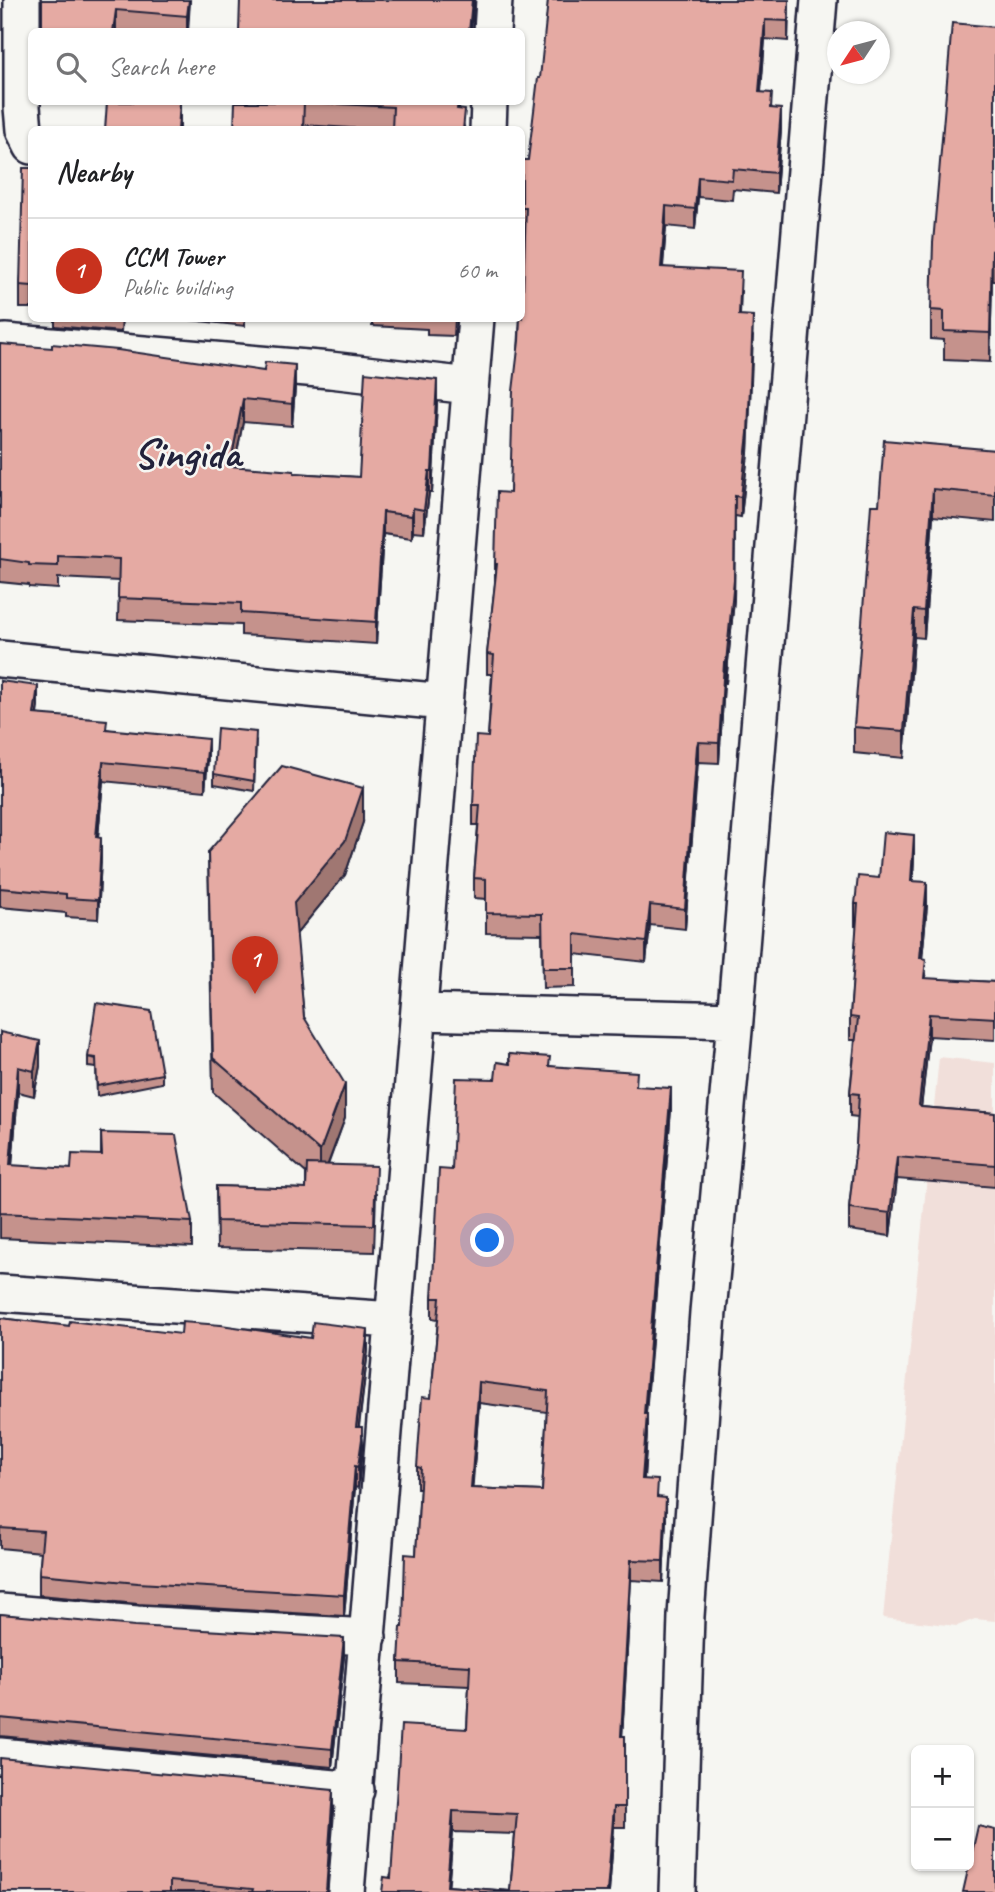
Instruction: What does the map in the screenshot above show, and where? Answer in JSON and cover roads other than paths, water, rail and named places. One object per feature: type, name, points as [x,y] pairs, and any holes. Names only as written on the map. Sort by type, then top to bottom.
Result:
[{"type":"street","points":[[22,0],[22,107],[24,130],[28,138]]},
{"type":"street","points":[[492,28],[494,0]]},
{"type":"street","points":[[677,1892],[686,1616],[708,1312],[735,1020],[819,0]]},
{"type":"street","points":[[488,126],[489,105]]},
{"type":"street","points":[[346,1892],[476,322]]},
{"type":"street","points":[[5,342],[330,370],[470,386]]},
{"type":"street","points":[[0,659],[444,702]]},
{"type":"street","points":[[420,1012],[735,1020]]},
{"type":"street","points":[[0,1293],[393,1320]]},
{"type":"street","points":[[0,1612],[138,1624],[369,1637]]},
{"type":"street","points":[[0,1756],[356,1790]]},
{"type":"place","name":"CCM Tower","points":[[255,994]]},
{"type":"district","name":"Singida","points":[[187,453]]}]
